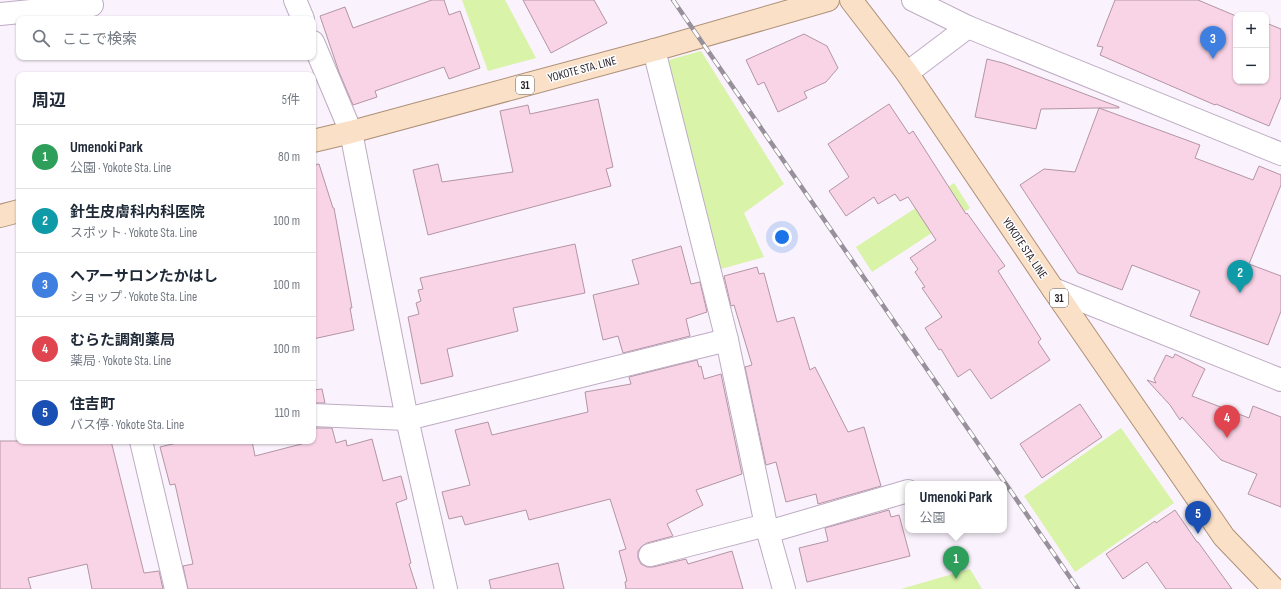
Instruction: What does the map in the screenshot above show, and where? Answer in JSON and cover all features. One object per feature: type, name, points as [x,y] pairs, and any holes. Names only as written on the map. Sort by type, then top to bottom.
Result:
[{"type":"main road","name":"YOKOTE STA. LINE","points":[[316,140],[654,50],[828,0]]},
{"type":"main road","name":"YOKOTE STA. LINE","points":[[851,0],[907,73],[1053,289],[1224,537],[1274,589]]},
{"type":"main road","points":[[0,216],[16,212]]},
{"type":"street","points":[[295,0],[302,16]]},
{"type":"street","points":[[913,0],[968,27],[1281,154]]},
{"type":"street","points":[[0,14],[92,5]]},
{"type":"street","points":[[907,73],[968,27]]},
{"type":"street","points":[[316,49],[350,132],[407,419],[446,589]]},
{"type":"street","points":[[654,50],[727,340],[767,528],[784,589]]},
{"type":"street","points":[[1053,289],[1281,380]]},
{"type":"street","points":[[316,415],[407,419],[727,340]]},
{"type":"street","points":[[143,444],[176,589]]},
{"type":"street","points":[[650,555],[767,528],[905,492]]},
{"type":"green space","points":[[462,0],[505,0],[536,58],[488,71]]},
{"type":"green space","points":[[701,51],[784,184],[744,213],[764,257],[721,269],[665,61]]},
{"type":"green space","points":[[954,183],[970,208],[872,272],[856,247]]},
{"type":"green space","points":[[1121,428],[1174,503],[1075,572],[1024,496]]},
{"type":"green space","points":[[970,569],[982,589],[901,589]]},
{"type":"building","points":[[432,0],[444,0],[449,15],[460,11],[480,68],[449,79],[444,67],[375,91],[377,97],[353,105],[339,72],[320,16],[345,7],[353,28]]},
{"type":"building","points":[[523,0],[594,0],[607,23],[551,53]]},
{"type":"building","points":[[1115,0],[1198,0],[1233,15],[1233,84],[1269,84],[1269,24],[1281,29],[1281,97],[1269,126],[1216,104],[1215,105],[1100,55],[1103,47],[1097,46]]},
{"type":"building","points":[[804,34],[827,46],[838,68],[826,82],[804,92],[807,98],[778,112],[764,82],[758,85],[746,60]]},
{"type":"building","points":[[987,59],[1003,63],[1119,108],[1041,109],[1036,129],[975,117]]},
{"type":"building","points":[[598,99],[613,167],[606,169],[611,186],[428,235],[413,170],[438,164],[442,182],[513,172],[500,111],[528,105],[530,114]]},
{"type":"building","points":[[889,104],[909,134],[913,131],[966,214],[967,213],[1005,266],[998,271],[1041,339],[1038,342],[1050,360],[991,399],[970,369],[958,377],[941,349],[939,350],[925,328],[942,317],[922,288],[925,287],[915,272],[918,269],[910,258],[936,240],[908,197],[900,201],[895,194],[878,204],[874,197],[846,216],[829,191],[849,177],[828,144]]},
{"type":"building","points":[[1099,108],[1200,145],[1195,158],[1253,180],[1259,166],[1281,175],[1281,185],[1249,264],[1281,276],[1281,311],[1268,345],[1190,316],[1200,291],[1132,265],[1122,290],[1078,273],[1020,185],[1044,169],[1075,172]]},
{"type":"building","points":[[316,164],[319,164],[334,208],[352,308],[350,308],[354,330],[316,338]]},
{"type":"building","points":[[575,244],[585,293],[513,308],[518,331],[447,349],[453,376],[421,384],[408,317],[419,314],[416,303],[421,301],[418,290],[423,289],[420,278]]},
{"type":"building","points":[[681,246],[691,284],[700,282],[707,312],[686,319],[690,336],[623,353],[618,336],[603,340],[593,295],[639,284],[632,260]]},
{"type":"building","points":[[757,267],[759,274],[764,273],[777,322],[794,317],[810,370],[815,367],[848,432],[864,427],[881,486],[818,504],[816,494],[786,502],[776,462],[766,465],[745,367],[752,365],[734,305],[731,306],[724,276]]},
{"type":"building","points":[[1175,354],[1205,369],[1192,396],[1249,418],[1253,406],[1281,417],[1281,507],[1248,494],[1257,474],[1221,460],[1182,417],[1180,420],[1170,405],[1147,380],[1156,383],[1154,379],[1166,355],[1173,358]]},
{"type":"building","points":[[697,360],[699,367],[701,366],[704,379],[721,374],[742,474],[696,490],[703,505],[667,524],[673,536],[647,543],[642,546],[638,551],[638,558],[641,564],[647,567],[653,567],[686,559],[688,564],[732,551],[743,589],[626,589],[625,582],[627,581],[619,551],[626,549],[610,499],[529,520],[526,510],[465,525],[462,516],[449,519],[442,492],[470,485],[455,430],[488,422],[492,435],[588,412],[585,392],[631,384],[629,377]]},
{"type":"building","points":[[322,389],[325,403],[316,403],[316,390]]},
{"type":"building","points":[[1080,404],[1102,437],[1042,478],[1020,444]]},
{"type":"building","points":[[316,428],[332,428],[336,443],[346,440],[347,446],[372,439],[383,481],[401,476],[407,499],[396,503],[411,563],[409,564],[417,589],[188,589],[183,566],[193,564],[175,484],[170,485],[160,447],[172,444],[253,444],[255,456],[301,444],[316,444]]},
{"type":"building","points":[[0,441],[16,441],[16,444],[112,444],[144,573],[159,571],[163,589],[92,589],[87,564],[28,578],[31,589],[0,589]]},
{"type":"building","points":[[889,510],[891,517],[899,515],[910,556],[807,582],[799,548],[828,541],[825,528]]},
{"type":"building","points":[[1175,510],[1232,589],[1166,589],[1147,562],[1123,579],[1106,554],[1155,521],[1156,523]]},
{"type":"building","points":[[558,563],[564,589],[491,589],[489,580]]},
{"type":"railway","points":[[673,0],[1004,481]]},
{"type":"railway","points":[[1007,486],[1078,589]]},
{"type":"place","name":"ヘアーサロンたかはし","points":[[1213,59]]},
{"type":"place","name":"針生皮膚科内科医院","points":[[1240,293]]},
{"type":"place","name":"むらた調剤薬局","points":[[1227,438]]},
{"type":"place","name":"住吉町","points":[[1198,534]]},
{"type":"place","name":"Umenoki Park","points":[[956,579]]}]
